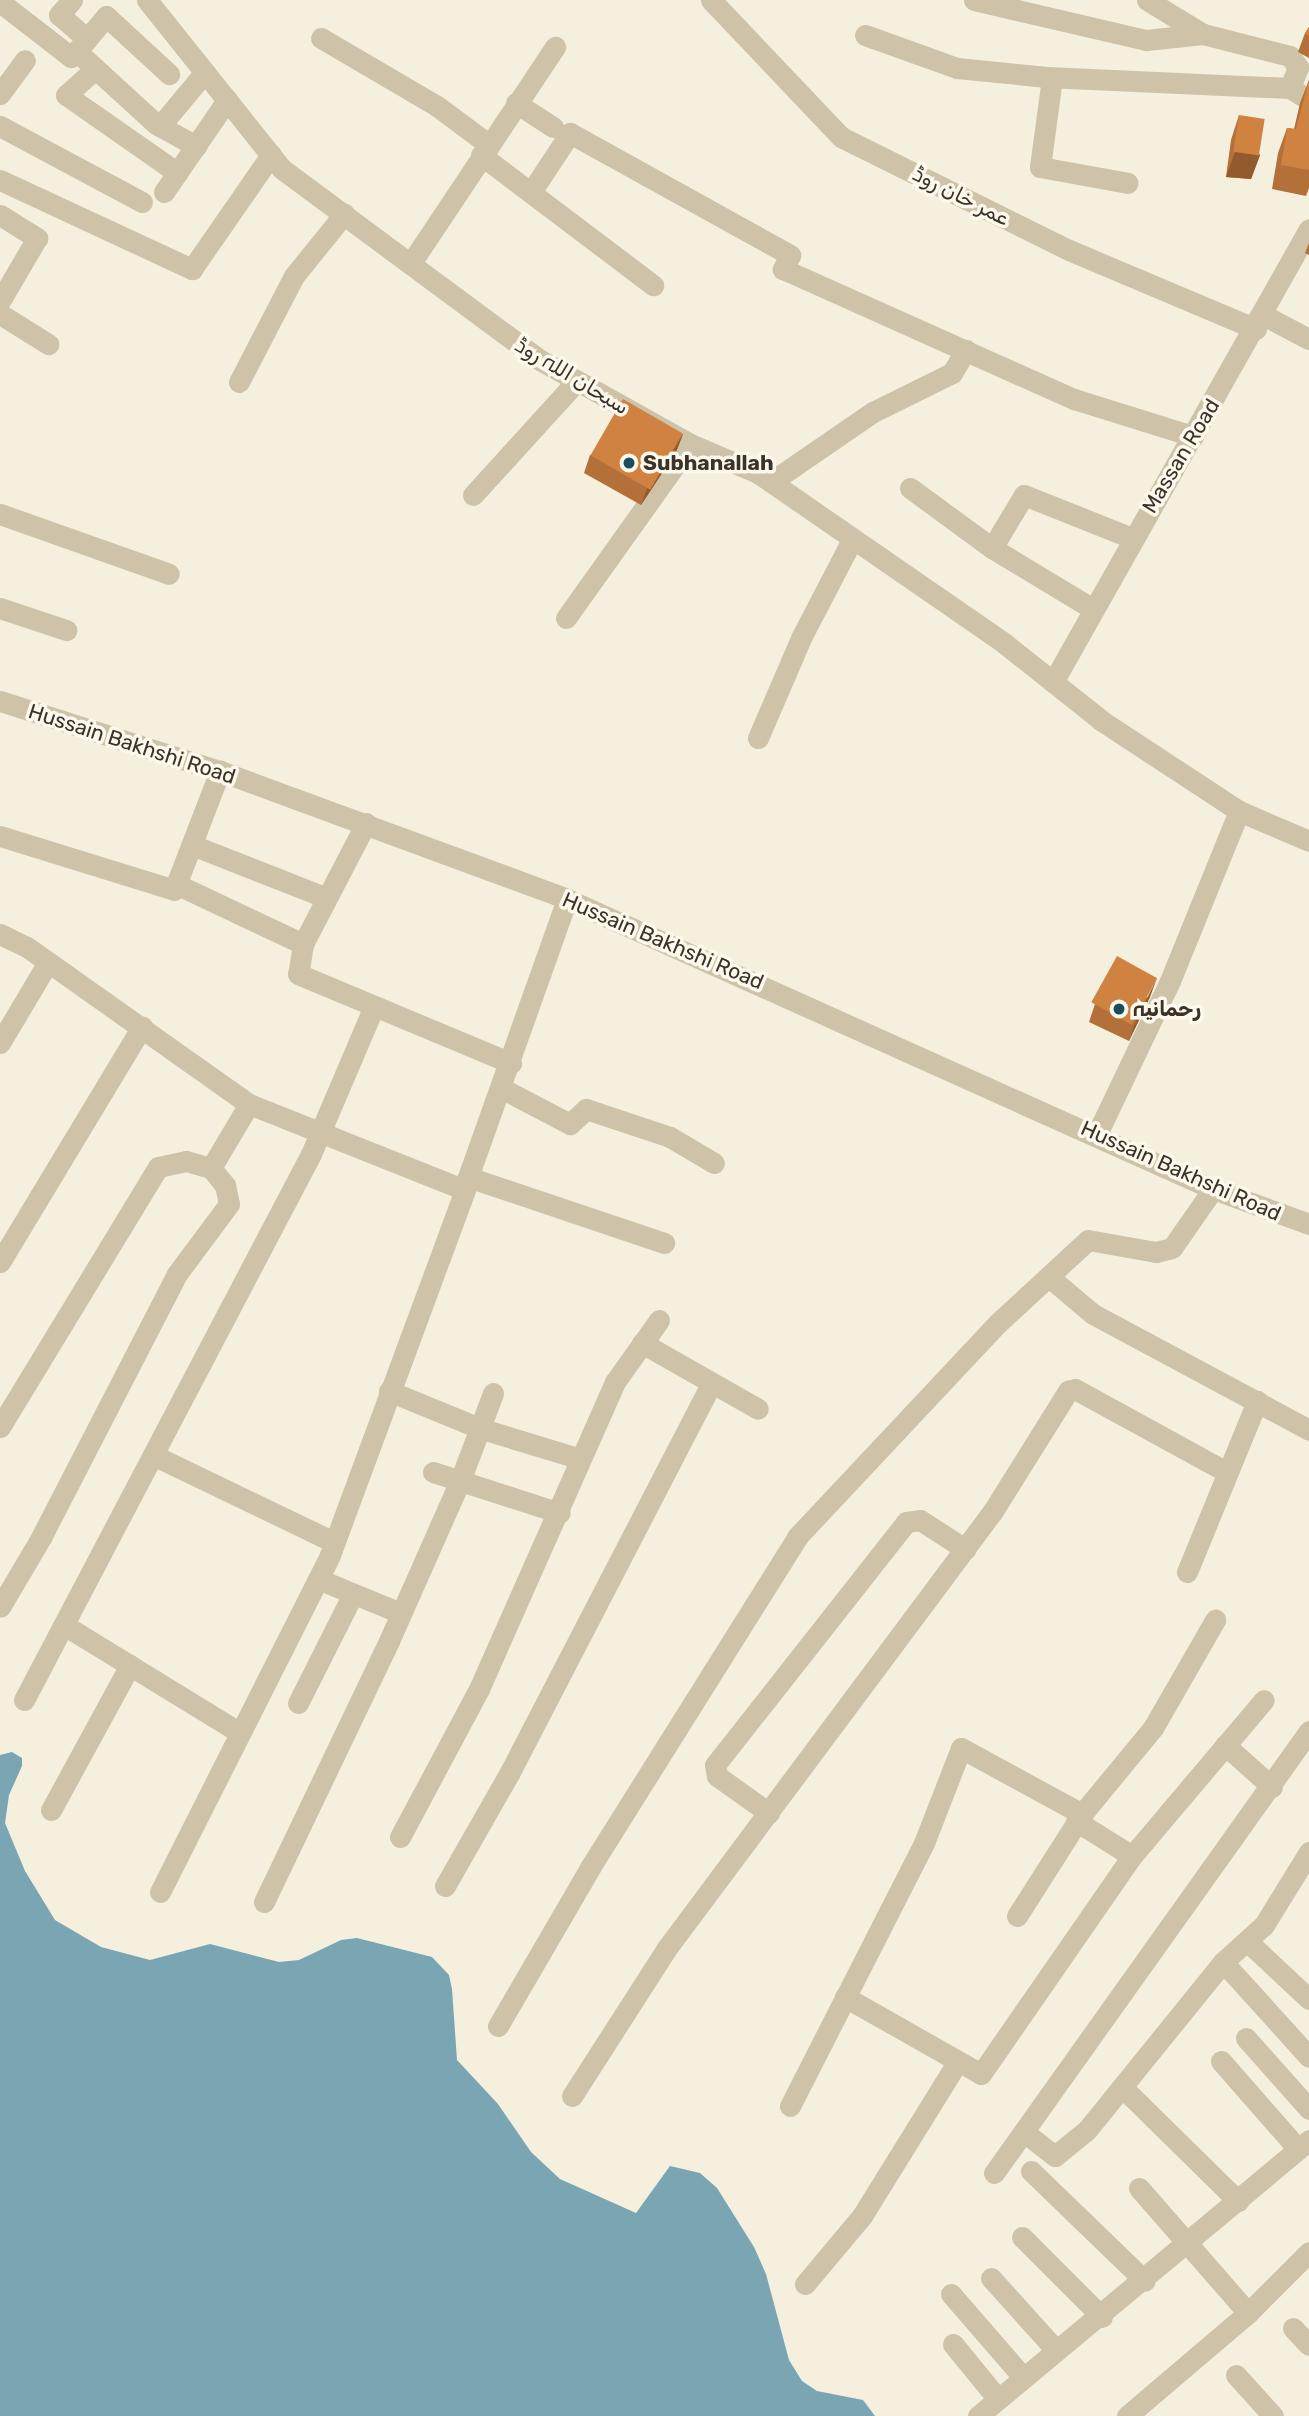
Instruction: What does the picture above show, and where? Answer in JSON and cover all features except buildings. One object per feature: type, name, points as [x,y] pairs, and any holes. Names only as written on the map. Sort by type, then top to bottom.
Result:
[{"type":"street","points":[[72,0],[58,15],[82,45],[95,69],[160,126],[196,146]]},
{"type":"street","name":"سبحان اللہ روڈ","points":[[147,0],[282,169],[540,360],[690,444],[771,482],[806,503],[852,540],[1004,643],[1101,721],[1239,811],[1309,841]]},
{"type":"street","name":"عمر خان روڈ","points":[[711,0],[841,136],[1069,250],[1259,323],[1309,338]]},
{"type":"street","points":[[974,0],[1146,40],[1203,34]]},
{"type":"street","points":[[1147,0],[1203,34],[1290,56],[1298,67],[1290,88]]},
{"type":"street","points":[[0,2],[71,57],[106,16],[169,74]]},
{"type":"street","points":[[865,35],[957,68],[1052,78],[1290,88],[1309,100]]},
{"type":"street","points":[[321,38],[437,106],[531,192],[653,285]]},
{"type":"street","points":[[411,263],[555,47]]},
{"type":"street","points":[[0,94],[25,60]]},
{"type":"street","points":[[95,69],[66,95],[178,173]]},
{"type":"street","points":[[160,126],[205,72]]},
{"type":"street","points":[[1052,78],[1040,167],[1128,183]]},
{"type":"street","points":[[164,192],[227,100]]},
{"type":"street","points":[[516,103],[553,127]]},
{"type":"street","points":[[0,126],[142,202]]},
{"type":"street","points":[[531,192],[570,133],[790,256],[783,269],[1074,398],[1193,436]]},
{"type":"street","points":[[0,180],[192,269],[271,155]]},
{"type":"street","points":[[239,382],[294,276],[344,214]]},
{"type":"street","points":[[0,215],[37,238],[8,267],[0,301]]},
{"type":"street","name":"Massan Road","points":[[1053,682],[1132,538],[1259,323],[1309,229]]},
{"type":"street","points":[[0,314],[48,344]]},
{"type":"street","points":[[771,482],[873,412],[952,373],[966,350]]},
{"type":"street","points":[[473,495],[576,382]]},
{"type":"street","points":[[566,618],[690,444]]},
{"type":"street","points":[[910,488],[992,548],[1093,609]]},
{"type":"street","points":[[992,548],[1024,495],[1132,538]]},
{"type":"street","points":[[0,514],[169,574]]},
{"type":"street","points":[[758,738],[802,636],[852,540]]},
{"type":"street","points":[[0,608],[65,630]]},
{"type":"street","name":"Hussain Bakhshi Road","points":[[0,701],[220,771],[568,899],[1097,1134],[1213,1189],[1309,1224]]},
{"type":"street","points":[[0,836],[174,890],[220,771]]},
{"type":"street","points":[[1097,1134],[1170,981],[1239,811]]},
{"type":"street","points":[[366,823],[325,897],[303,944],[296,966],[300,976],[511,1063]]},
{"type":"street","points":[[192,845],[325,897]]},
{"type":"street","points":[[176,884],[303,944]]},
{"type":"street","points":[[160,1892],[334,1542],[511,1063],[568,899]]},
{"type":"street","points":[[0,934],[48,962],[249,1104],[320,1133],[466,1183],[664,1243]]},
{"type":"street","points":[[0,1043],[48,962]]},
{"type":"street","points":[[24,1700],[320,1133],[374,1006]]},
{"type":"street","points":[[0,1262],[142,1027]]},
{"type":"street","points":[[501,1088],[570,1124],[586,1108],[670,1138],[714,1163]]},
{"type":"street","points":[[211,1168],[249,1104]]},
{"type":"street","points":[[0,1427],[158,1167],[186,1161],[211,1168],[225,1185],[229,1204],[177,1274],[42,1536],[0,1607]]},
{"type":"street","points":[[498,2026],[779,1560],[998,1323],[1092,1238],[1156,1252],[1172,1248],[1213,1189]]},
{"type":"street","points":[[1049,1277],[1093,1314],[1309,1430]]},
{"type":"street","points":[[400,1837],[479,1689],[560,1513],[578,1458],[615,1382],[659,1320]]},
{"type":"street","points":[[642,1343],[711,1385],[758,1409]]},
{"type":"street","points":[[445,1886],[510,1772],[711,1385]]},
{"type":"street","points":[[572,2096],[667,1948],[965,1549],[1071,1389],[1225,1471]]},
{"type":"street","points":[[389,1391],[479,1428],[578,1458]]},
{"type":"street","points":[[264,1902],[315,1801],[398,1612],[460,1481],[493,1393]]},
{"type":"street","points":[[1187,1572],[1225,1471],[1257,1401]]},
{"type":"street","points":[[153,1455],[334,1542]]},
{"type":"street","points":[[433,1472],[560,1513]]},
{"type":"street","points":[[769,1813],[717,1776],[715,1765],[906,1522],[920,1520],[965,1549]]},
{"type":"street","points":[[318,1578],[398,1612]]},
{"type":"street","points":[[298,1703],[353,1594]]},
{"type":"street","points":[[1017,1916],[1079,1818],[1153,1728],[1215,1620]]},
{"type":"street","points":[[64,1625],[240,1733]]},
{"type":"street","points":[[51,1810],[130,1665]]},
{"type":"street","points":[[845,1997],[981,2074],[1132,1856],[1264,1699]]},
{"type":"street","points":[[994,2172],[1272,1787],[1309,1731]]},
{"type":"street","points":[[1225,1745],[1272,1787]]},
{"type":"street","points":[[790,2106],[924,1843],[961,1748],[1079,1818],[1132,1856]]},
{"type":"street","points":[[1024,2132],[1055,2156],[1087,2130],[1223,1962],[1264,1926],[1309,1852]]},
{"type":"street","points":[[1247,1941],[1306,1990]]},
{"type":"street","points":[[1223,1962],[1309,2057]]},
{"type":"street","points":[[1246,2038],[1309,2109]]},
{"type":"street","points":[[805,2284],[862,2216],[958,2061]]},
{"type":"street","points":[[978,2416],[1055,2349],[1102,2317],[1304,2145],[1221,2062]]},
{"type":"street","points":[[1122,2087],[1238,2201]]},
{"type":"street","points":[[1031,2171],[1145,2281]]},
{"type":"street","points":[[1139,2188],[1248,2313]]},
{"type":"street","points":[[1022,2237],[1102,2317]]},
{"type":"street","points":[[1127,2416],[1248,2313],[1309,2252]]},
{"type":"street","points":[[991,2277],[1055,2349]]},
{"type":"street","points":[[951,2294],[1023,2377]]},
{"type":"street","points":[[1293,2328],[1309,2345]]},
{"type":"street","points":[[953,2344],[997,2398]]},
{"type":"street","points":[[1236,2375],[1273,2416]]},
{"type":"water","points":[[12,1752],[22,1758],[22,1766],[9,1795],[5,1823],[25,1871],[55,1920],[101,1947],[150,1960],[210,1944],[279,1962],[299,1960],[341,1940],[357,1938],[432,1957],[449,1975],[457,2060],[498,2104],[531,2152],[560,2179],[636,2213],[670,2166],[700,2173],[717,2188],[754,2247],[766,2274],[789,2360],[802,2381],[817,2391],[863,2400],[875,2416],[0,2416],[0,1755]]},
{"type":"place","name":"Subhanallah","points":[[629,463]]},
{"type":"place","name":"رحمانیہ","points":[[1119,1009]]}]
